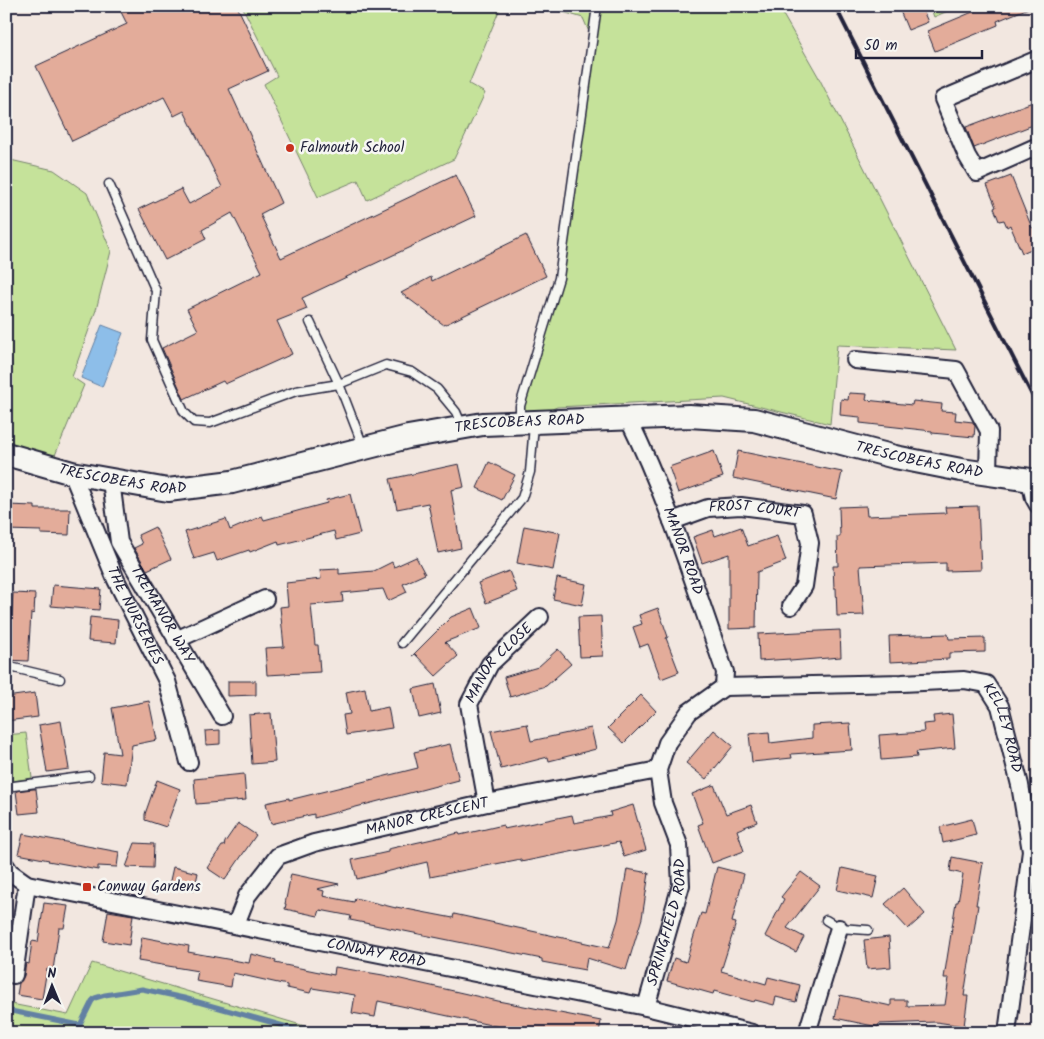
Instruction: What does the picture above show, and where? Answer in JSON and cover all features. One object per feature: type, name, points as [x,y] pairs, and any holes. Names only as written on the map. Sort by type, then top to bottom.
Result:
[{"type":"street","points":[[1038,59],[943,100],[967,156],[977,173],[1038,146]]},
{"type":"street","points":[[855,360],[956,370],[989,431],[988,473]]},
{"type":"street","name":"TRESCOBEAS ROAD","points":[[6,454],[72,473],[168,490],[232,482],[408,437],[463,428],[527,422],[689,416],[754,420],[895,457],[1034,480]]},
{"type":"street","name":"MANOR ROAD","points":[[628,418],[672,521],[725,672],[724,687]]},
{"type":"street","name":"THE NURSERIES","points":[[72,473],[116,580],[167,681],[189,762]]},
{"type":"street","points":[[1034,480],[1034,498],[1038,505]]},
{"type":"street","name":"TREMANOR WAY","points":[[112,481],[119,542],[222,716]]},
{"type":"street","name":"FROST COURT","points":[[672,521],[708,508],[742,506],[803,514],[810,543],[809,552],[804,586],[791,606]]},
{"type":"street","points":[[176,640],[265,599]]},
{"type":"street","name":"MANOR CLOSE","points":[[487,803],[469,704],[490,664],[540,617]]},
{"type":"street","name":"KELLEY ROAD","points":[[724,687],[964,680],[986,684],[1000,706],[1020,785],[1031,851],[1007,1033]]},
{"type":"street","name":"SPRINGFIELD ROAD","points":[[646,1007],[681,885],[679,845],[663,803],[658,770],[667,743],[689,712],[724,687]]},
{"type":"street","name":"MANOR CRESCENT","points":[[236,924],[247,896],[278,856],[314,843],[487,803],[658,770]]},
{"type":"street","name":"CONWAY ROAD","points":[[6,866],[10,872],[27,884],[236,924],[646,1007],[752,1033]]},
{"type":"street","points":[[6,973],[14,975],[27,884]]},
{"type":"street","points":[[807,1033],[833,924]]},
{"type":"lane","points":[[402,643],[522,498],[530,472],[527,422],[520,406],[559,278],[597,6]]},
{"type":"lane","points":[[109,184],[156,292],[152,340],[184,412],[194,422],[210,423],[296,391],[339,384],[386,365],[412,372],[437,389],[456,412],[463,428]]},
{"type":"lane","points":[[310,322],[339,384],[363,448]]},
{"type":"lane","points":[[6,666],[60,679]]},
{"type":"lane","points":[[6,787],[89,776]]},
{"type":"lane","points":[[833,924],[868,930]]},
{"type":"green space","points":[[242,6],[501,6],[469,84],[485,93],[454,159],[367,200],[358,180],[318,197],[264,84],[277,76]]},
{"type":"green space","points":[[543,6],[593,6],[589,32],[583,18]]},
{"type":"green space","points":[[599,6],[778,6],[818,76],[956,350],[837,345],[830,424],[724,398],[557,407],[520,422],[559,278],[578,171]]},
{"type":"green space","points":[[930,6],[959,6],[934,17]]},
{"type":"green space","points":[[6,159],[54,170],[87,193],[111,251],[96,310],[72,377],[84,385],[51,465],[6,452]]},
{"type":"green space","points":[[26,733],[32,778],[6,782],[6,735]]},
{"type":"green space","points":[[92,963],[328,1033],[6,1033],[6,1003],[68,1015]]},
{"type":"water","points":[[102,325],[123,333],[102,387],[81,378]]},
{"type":"building","points":[[118,6],[237,6],[268,71],[229,89],[281,203],[260,214],[281,258],[456,175],[476,216],[302,298],[307,309],[277,321],[292,354],[225,384],[223,381],[184,399],[162,348],[198,330],[187,309],[262,272],[232,213],[202,230],[206,239],[165,260],[139,209],[181,189],[189,204],[222,187],[184,111],[174,116],[164,97],[72,141],[36,66],[127,24]]},
{"type":"building","points":[[898,6],[921,6],[928,22],[908,30]]},
{"type":"building","points":[[987,6],[1031,7],[997,21],[998,25],[935,51],[927,31]]},
{"type":"building","points":[[1038,100],[1038,123],[974,148],[966,127]]},
{"type":"building","points":[[1011,176],[1032,228],[1038,225],[1038,246],[1022,253],[1010,225],[1007,227],[1004,220],[999,221],[994,208],[996,207],[987,185]]},
{"type":"building","points":[[526,235],[546,276],[444,325],[401,293],[431,277],[432,281]]},
{"type":"building","points":[[849,393],[867,394],[866,400],[912,405],[913,401],[942,404],[941,411],[956,412],[955,420],[973,422],[975,426],[974,437],[860,423],[860,417],[840,415],[841,399],[848,400]]},
{"type":"building","points":[[714,451],[723,477],[678,493],[669,467]]},
{"type":"building","points":[[738,451],[842,472],[836,499],[733,478]]},
{"type":"building","points":[[489,462],[515,475],[502,500],[477,488]]},
{"type":"building","points":[[459,464],[464,487],[451,490],[461,548],[438,553],[428,503],[397,509],[390,479]]},
{"type":"building","points":[[350,494],[360,534],[336,540],[334,531],[279,545],[278,541],[250,552],[249,550],[217,561],[214,553],[194,559],[185,532],[226,519],[230,530],[262,516],[264,520],[327,503],[326,500]]},
{"type":"building","points":[[7,505],[35,506],[35,509],[70,509],[69,535],[41,534],[41,531],[6,530]]},
{"type":"building","points":[[866,506],[867,516],[946,513],[945,507],[978,506],[981,570],[946,571],[946,563],[860,566],[864,615],[837,616],[833,566],[838,566],[837,537],[840,537],[839,507]]},
{"type":"building","points":[[524,526],[560,533],[553,570],[517,563]]},
{"type":"building","points":[[155,527],[171,559],[147,570],[134,548],[142,544],[138,535]]},
{"type":"building","points":[[741,527],[748,546],[777,536],[786,561],[757,572],[756,628],[729,629],[729,554],[702,563],[693,537],[713,530],[715,536]]},
{"type":"building","points":[[416,557],[425,574],[403,584],[407,592],[388,601],[383,589],[342,593],[343,602],[311,605],[315,645],[318,645],[320,672],[267,675],[265,648],[284,647],[280,607],[288,606],[286,583],[321,579],[320,570],[339,569],[339,574],[374,571],[392,562],[394,567]]},
{"type":"building","points":[[509,571],[517,591],[486,603],[478,583]]},
{"type":"building","points":[[557,578],[586,584],[582,605],[553,599]]},
{"type":"building","points":[[53,585],[101,589],[99,610],[51,606]]},
{"type":"building","points":[[13,593],[35,594],[34,614],[31,613],[28,661],[6,660],[8,622],[11,622]]},
{"type":"building","points":[[473,608],[481,628],[445,642],[458,656],[436,676],[415,654],[412,656],[451,617]]},
{"type":"building","points":[[658,608],[668,637],[666,638],[679,672],[661,679],[648,644],[640,647],[633,627],[642,624],[639,615]]},
{"type":"building","points":[[601,616],[603,656],[580,657],[578,617]]},
{"type":"building","points":[[90,617],[118,620],[116,643],[88,641]]},
{"type":"building","points":[[840,630],[841,657],[790,661],[790,659],[759,661],[758,634]]},
{"type":"building","points":[[948,634],[949,639],[985,638],[985,652],[949,653],[949,659],[890,662],[889,636]]},
{"type":"building","points":[[558,649],[571,664],[546,686],[510,697],[504,677],[538,667]]},
{"type":"building","points":[[228,681],[256,681],[256,695],[228,696]]},
{"type":"building","points":[[435,684],[441,713],[419,718],[413,689]]},
{"type":"building","points":[[365,688],[369,711],[388,707],[392,728],[346,735],[343,715],[350,714],[346,692]]},
{"type":"building","points":[[35,693],[38,717],[6,721],[6,697]]},
{"type":"building","points":[[641,695],[656,711],[624,743],[608,728]]},
{"type":"building","points":[[149,701],[157,740],[132,745],[127,784],[101,781],[104,752],[120,754],[112,708]]},
{"type":"building","points":[[271,713],[275,762],[252,764],[249,715]]},
{"type":"building","points":[[952,714],[955,748],[916,752],[917,757],[881,760],[879,735],[924,732],[923,724],[934,723],[933,716]]},
{"type":"building","points":[[61,721],[69,769],[47,772],[39,725]]},
{"type":"building","points":[[850,723],[852,750],[791,754],[792,758],[752,762],[749,734],[769,732],[770,743],[812,738],[812,725]]},
{"type":"building","points":[[527,724],[531,741],[591,728],[596,749],[549,761],[548,757],[501,769],[491,731]]},
{"type":"building","points":[[220,730],[220,744],[206,745],[205,731]]},
{"type":"building","points":[[714,730],[733,746],[706,779],[686,763]]},
{"type":"building","points":[[450,744],[459,780],[314,818],[314,814],[271,824],[266,803],[289,798],[289,800],[418,768],[414,752]]},
{"type":"building","points":[[244,774],[246,800],[196,804],[194,779]]},
{"type":"building","points":[[157,780],[180,789],[166,827],[145,820],[145,814]]},
{"type":"building","points":[[714,785],[726,814],[751,805],[757,822],[737,830],[744,851],[712,863],[698,825],[703,823],[692,794]]},
{"type":"building","points":[[36,789],[39,812],[19,814],[16,791]]},
{"type":"building","points":[[633,805],[646,850],[624,857],[619,842],[521,862],[521,859],[430,877],[427,862],[357,879],[352,860],[388,852],[388,849],[503,825],[504,829],[572,815],[574,823],[611,816],[610,812]]},
{"type":"building","points":[[972,819],[976,835],[943,843],[940,827]]},
{"type":"building","points":[[238,823],[256,835],[225,880],[207,868],[222,846],[224,846]]},
{"type":"building","points":[[23,834],[119,852],[117,867],[98,866],[98,870],[18,854]]},
{"type":"building","points":[[135,843],[154,844],[153,868],[126,867]]},
{"type":"building","points":[[952,857],[983,863],[964,996],[968,996],[964,1026],[936,1022],[879,1024],[878,1027],[835,1018],[840,995],[891,1006],[891,1000],[907,1000],[907,1006],[945,1005],[949,978],[944,978],[956,902],[958,902],[963,874],[950,871]]},
{"type":"building","points":[[173,867],[198,873],[194,891],[169,885]]},
{"type":"building","points":[[717,867],[744,874],[732,922],[736,923],[721,971],[766,984],[768,977],[800,985],[796,1002],[776,997],[774,1005],[755,1000],[754,1002],[714,991],[713,994],[667,981],[674,958],[686,962],[701,913],[705,914]]},
{"type":"building","points":[[842,868],[878,876],[873,898],[837,890]]},
{"type":"building","points":[[627,869],[649,873],[642,918],[626,970],[587,958],[585,970],[542,962],[542,959],[350,920],[351,916],[320,910],[318,916],[285,909],[291,874],[339,884],[317,889],[324,891],[323,896],[354,902],[355,898],[396,908],[453,918],[454,914],[609,948],[618,920]]},
{"type":"building","points":[[801,872],[820,886],[787,928],[804,937],[796,952],[765,936],[784,899],[781,897]]},
{"type":"building","points":[[903,888],[925,914],[908,929],[885,904]]},
{"type":"building","points":[[44,903],[68,906],[64,928],[59,928],[53,970],[47,969],[42,999],[17,995],[19,983],[24,976],[26,963],[29,964],[32,941],[38,942]]},
{"type":"building","points":[[108,911],[133,915],[129,945],[103,941]]},
{"type":"building","points":[[142,937],[189,946],[188,952],[249,963],[251,954],[276,960],[275,963],[334,975],[335,967],[383,975],[498,1001],[601,1021],[599,1033],[528,1033],[378,1001],[375,1017],[352,1013],[355,995],[312,988],[310,993],[287,988],[287,985],[233,973],[231,987],[196,981],[198,971],[138,961]]},
{"type":"building","points":[[889,937],[891,967],[867,969],[864,940]]},
{"type":"waterway","points":[[6,1010],[80,1025],[95,998],[142,989],[184,998],[309,1033]]},
{"type":"railway","points":[[835,6],[1038,407]]},
{"type":"place","name":"Falmouth School","points":[[290,148]]},
{"type":"place","name":"Conway Gardens","points":[[87,887]]}]
